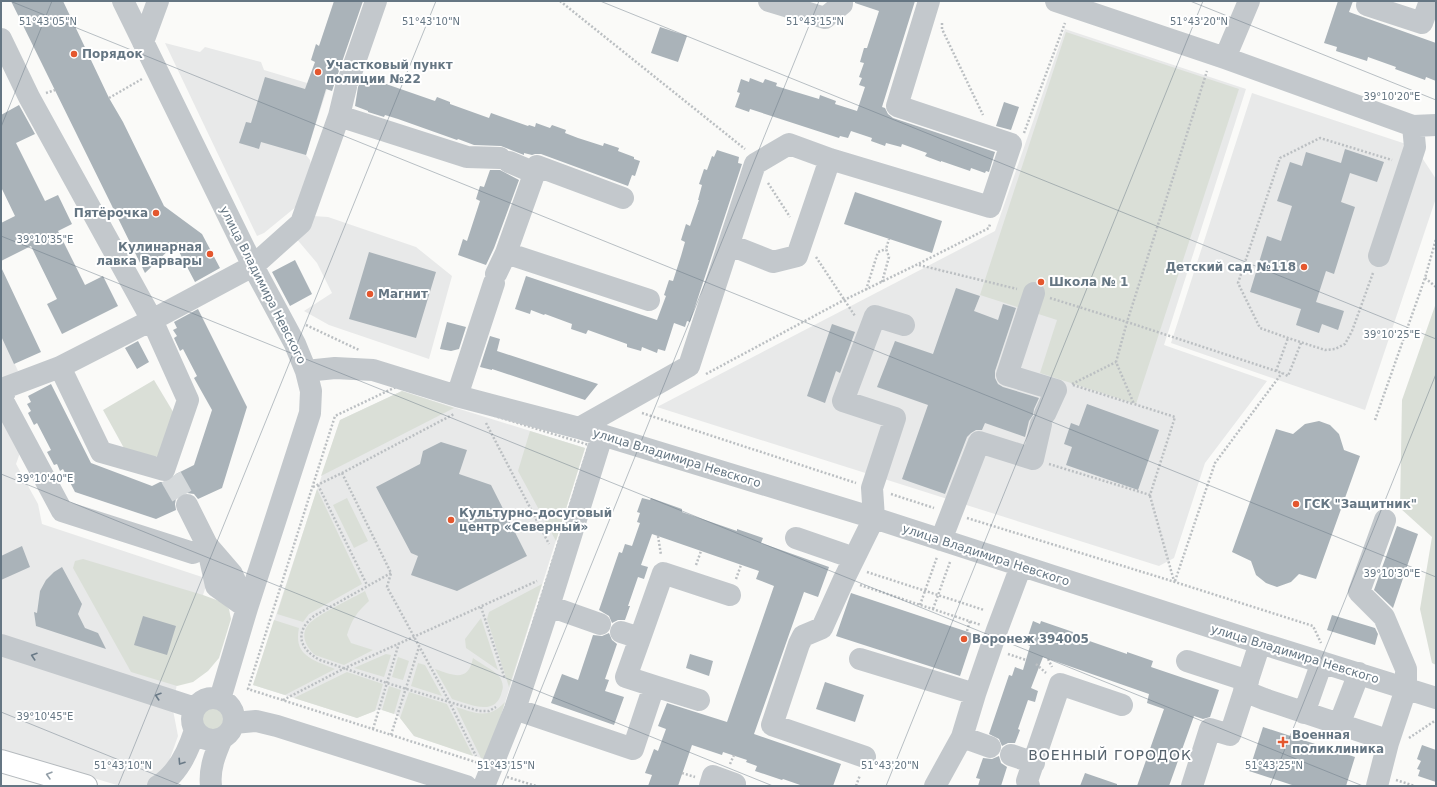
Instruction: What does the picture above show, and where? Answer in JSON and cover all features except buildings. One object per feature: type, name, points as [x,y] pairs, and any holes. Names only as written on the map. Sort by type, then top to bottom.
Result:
[{"type":"main road","points":[[1,761],[86,786]]},
{"type":"street","name":"улица Владимира Невского","points":[[123,1],[253,266],[295,344],[306,371],[335,368],[373,370],[460,407],[579,428],[874,518],[939,549],[1021,566],[1436,698]]},
{"type":"street","points":[[143,42],[158,1]]},
{"type":"street","points":[[207,546],[193,553],[62,511],[3,391],[60,367],[253,266],[301,223],[339,116],[347,83],[376,1]]},
{"type":"street","points":[[769,1],[825,18],[842,4],[842,1]]},
{"type":"street","points":[[579,428],[689,366],[730,245],[755,164],[789,144],[990,207],[1011,144],[897,106],[929,1]]},
{"type":"street","points":[[1219,56],[1249,1]]},
{"type":"street","points":[[1369,1],[1367,5],[1422,23],[1430,1]]},
{"type":"street","points":[[1064,3],[1219,56],[1413,126],[1436,125]]},
{"type":"street","points":[[1,40],[29,97],[152,320],[188,400],[168,474],[101,452],[60,367]]},
{"type":"street","points":[[339,116],[467,157],[504,160],[534,173]]},
{"type":"street","points":[[1379,256],[1415,147],[1413,126]]},
{"type":"street","points":[[730,245],[773,262],[796,256],[830,158]]},
{"type":"street","points":[[460,407],[495,279],[506,253],[537,166],[623,198]]},
{"type":"street","points":[[506,253],[649,300]]},
{"type":"street","points":[[939,549],[980,442],[1033,459],[1043,419],[1063,387],[1007,375],[1034,293]]},
{"type":"street","points":[[866,757],[772,725],[801,640],[803,636],[822,628],[849,568],[874,518],[872,488],[895,418],[843,401],[875,316],[904,325]]},
{"type":"street","points":[[220,699],[247,608],[310,412],[311,391],[306,371]]},
{"type":"street","points":[[485,774],[507,706],[549,606],[602,436]]},
{"type":"street","points":[[187,505],[207,546],[232,574],[247,608]]},
{"type":"street","points":[[1377,786],[1397,742],[1406,689],[1406,669],[1384,617],[1359,592],[1385,520]]},
{"type":"street","points":[[796,538],[849,568]]},
{"type":"street","points":[[935,786],[962,737],[999,623],[1021,566]]},
{"type":"street","points":[[699,700],[626,677],[630,635],[664,572],[730,595]]},
{"type":"street","points":[[549,606],[600,624]]},
{"type":"street","points":[[1192,786],[1210,729],[1230,735],[1260,643]]},
{"type":"street","points":[[1,645],[195,708]]},
{"type":"street","points":[[1340,724],[1368,676],[1400,654]]},
{"type":"street","points":[[860,658],[975,694]]},
{"type":"street","points":[[1187,661],[1304,713],[1397,742]]},
{"type":"street","points":[[1304,713],[1322,662]]},
{"type":"street","points":[[1030,786],[1027,782],[1060,684],[1122,706]]},
{"type":"street","points":[[507,706],[633,749],[654,686]]},
{"type":"street","points":[[211,786],[213,759],[228,731],[233,710],[226,701],[209,698],[204,700],[195,708],[192,721],[195,730],[204,738],[210,740],[228,731],[256,722],[277,726],[466,786]]},
{"type":"street","points":[[158,786],[166,781],[184,759],[195,730]]},
{"type":"street","points":[[962,737],[990,747]]},
{"type":"street","points":[[1011,755],[1034,763]]},
{"type":"street","points":[[710,786],[713,776],[735,784]]},
{"type":"path","points":[[560,1],[744,146]]},
{"type":"path","points":[[1022,139],[1064,3]]},
{"type":"path","points":[[942,22],[942,29],[983,116]]},
{"type":"path","points":[[1134,404],[1116,362],[1127,322],[1219,56]]},
{"type":"path","points":[[109,98],[157,70]]},
{"type":"path","points":[[1379,256],[1352,331],[1345,344],[1335,349],[1325,350],[1260,328],[1238,283],[1280,158],[1320,138],[1410,165]]},
{"type":"path","points":[[705,374],[989,228],[992,220]]},
{"type":"path","points":[[882,282],[889,256],[886,249],[889,239]]},
{"type":"path","points":[[1375,420],[1425,278],[1436,239]]},
{"type":"path","points":[[866,290],[878,252],[886,249]]},
{"type":"path","points":[[918,264],[1034,293],[1127,322],[1288,376],[1301,343]]},
{"type":"path","points":[[1425,278],[1436,287]]},
{"type":"path","points":[[302,323],[360,350]]},
{"type":"path","points":[[1276,371],[1288,338]]},
{"type":"path","points":[[1063,387],[1116,362]]},
{"type":"path","points":[[1175,582],[1215,463],[1282,373]]},
{"type":"path","points":[[485,774],[589,445],[480,411],[460,407],[398,386],[335,416],[248,689],[391,735],[485,774],[536,786]]},
{"type":"path","points":[[1063,387],[1134,404],[1175,418],[1150,495],[1175,582]]},
{"type":"path","points":[[313,487],[342,473],[460,407]]},
{"type":"path","points":[[480,411],[549,544]]},
{"type":"path","points":[[636,411],[952,514],[1313,626]]},
{"type":"path","points":[[1033,459],[1150,495]]},
{"type":"path","points":[[342,473],[391,573],[386,587],[449,701],[485,774]]},
{"type":"path","points":[[318,485],[367,585]]},
{"type":"path","points":[[920,605],[939,549]]},
{"type":"path","points":[[552,551],[554,556]]},
{"type":"path","points":[[849,568],[925,591],[999,623]]},
{"type":"path","points":[[849,568],[920,605],[970,622],[999,623]]},
{"type":"path","points":[[391,573],[367,585],[314,616],[307,622],[303,629],[301,638],[304,648],[320,660],[387,683],[479,711],[489,711],[497,707],[507,706]]},
{"type":"path","points":[[544,578],[548,576]]},
{"type":"path","points":[[282,700],[344,668],[537,581]]},
{"type":"path","points":[[481,607],[506,685]]},
{"type":"path","points":[[966,632],[970,622]]},
{"type":"path","points":[[373,729],[400,643]]},
{"type":"path","points":[[391,735],[419,647]]},
{"type":"path","points":[[1397,742],[1436,720]]},
{"type":"shaded area","name":"Школа № 1","points":[[1065,29],[1246,89],[1164,345],[1267,381],[1205,463],[1174,558],[1159,566],[657,407],[995,231]]},
{"type":"shaded area","points":[[1066,32],[1239,89],[1136,404],[1040,373],[1057,320],[980,295]]},
{"type":"shaded area","points":[[165,43],[200,52],[205,47],[261,62],[264,70],[327,89],[306,155],[310,160],[312,171],[297,206],[264,233],[257,236]]},
{"type":"shaded area","name":"Детский сад №118","points":[[1252,93],[1415,147],[1436,179],[1436,198],[1365,410],[1171,343]]},
{"type":"shaded area","points":[[313,216],[328,217],[416,247],[452,276],[429,359],[329,325],[304,311],[332,293],[317,263],[295,237]]},
{"type":"shaded area","points":[[1436,303],[1436,665],[1432,663],[1420,609],[1432,537],[1400,508],[1402,400]]},
{"type":"shaded area","points":[[1,334],[18,371],[1,380]]},
{"type":"shaded area","points":[[154,380],[178,420],[165,453],[153,458],[125,450],[103,410]]},
{"type":"shaded area","points":[[402,391],[585,448],[487,760],[414,736],[398,715],[379,709],[357,718],[253,685],[340,420]]},
{"type":"shaded area","points":[[402,391],[454,408],[321,476],[340,420]]},
{"type":"shaded area","points":[[1,413],[21,450],[16,464],[38,504],[42,524],[208,579],[178,676],[173,710],[178,736],[162,781],[147,786],[120,786],[1,750]]},
{"type":"shaded area","points":[[530,431],[585,448],[556,541],[518,471]]},
{"type":"shaded area","points":[[317,489],[362,584],[309,614],[303,622],[277,614]]},
{"type":"shaded area","points":[[347,498],[368,541],[354,548],[333,505]]},
{"type":"shaded area","points":[[83,559],[222,602],[229,609],[231,619],[219,658],[208,671],[193,682],[177,686],[131,672],[73,568],[75,561]]},
{"type":"shaded area","points":[[542,584],[509,687],[487,619],[489,612]]},
{"type":"shaded area","points":[[365,591],[369,601],[355,616],[347,635],[351,643],[373,650],[344,665],[315,655],[307,645],[304,637],[304,633],[308,625],[326,612]]},
{"type":"shaded area","points":[[481,618],[498,670],[466,648],[465,639]]},
{"type":"shaded area","points":[[274,620],[299,628],[299,645],[302,651],[307,656],[335,669],[285,695],[253,685]]},
{"type":"shaded area","points":[[386,654],[391,655],[384,677],[354,668]]},
{"type":"shaded area","points":[[398,657],[409,661],[403,680],[392,677]]},
{"type":"shaded area","points":[[473,658],[496,673],[502,681],[503,689],[499,699],[488,707],[474,706],[452,699],[435,669],[454,675],[464,674],[471,666]]},
{"type":"shaded area","points":[[418,663],[425,665],[442,696],[411,686]]},
{"type":"shaded area","points":[[347,672],[383,684],[375,711],[357,718],[294,698]]},
{"type":"shaded area","points":[[389,686],[401,690],[394,714],[382,710]]},
{"type":"shaded area","points":[[409,692],[447,704],[473,756],[414,736],[400,718]]},
{"type":"shaded area","points":[[505,702],[487,760],[481,758],[456,707],[482,714],[499,708]]},
{"type":"shaded area","points":[[213,703],[224,707],[228,718],[224,729],[213,733],[202,729],[198,718],[202,707]]},
{"type":"tunnel","points":[[171,477],[187,505]]},
{"type":"place","name":"Порядок","points":[[74,54]]},
{"type":"place","name":"Участковый пункт полиции №22","points":[[318,72]]},
{"type":"place","name":"Пятёрочка","points":[[156,213]]},
{"type":"place","name":"Кулинарная лавка Варвары","points":[[210,254]]},
{"type":"place","name":"Детский сад №118","points":[[1304,267]]},
{"type":"place","name":"Школа № 1","points":[[1041,282]]},
{"type":"place","name":"Магнит","points":[[370,294]]},
{"type":"place","name":"ГСК \"Защитник\"","points":[[1296,504]]},
{"type":"place","name":"Культурно-досуговый центр «Северный»","points":[[451,520]]},
{"type":"place","name":"Воронеж 394005","points":[[964,639]]},
{"type":"place","name":"Военная поликлиника","points":[[1283,742]]},
{"type":"district","name":"ВОЕННЫЙ ГОРОДОК","points":[[1110,755]]}]
